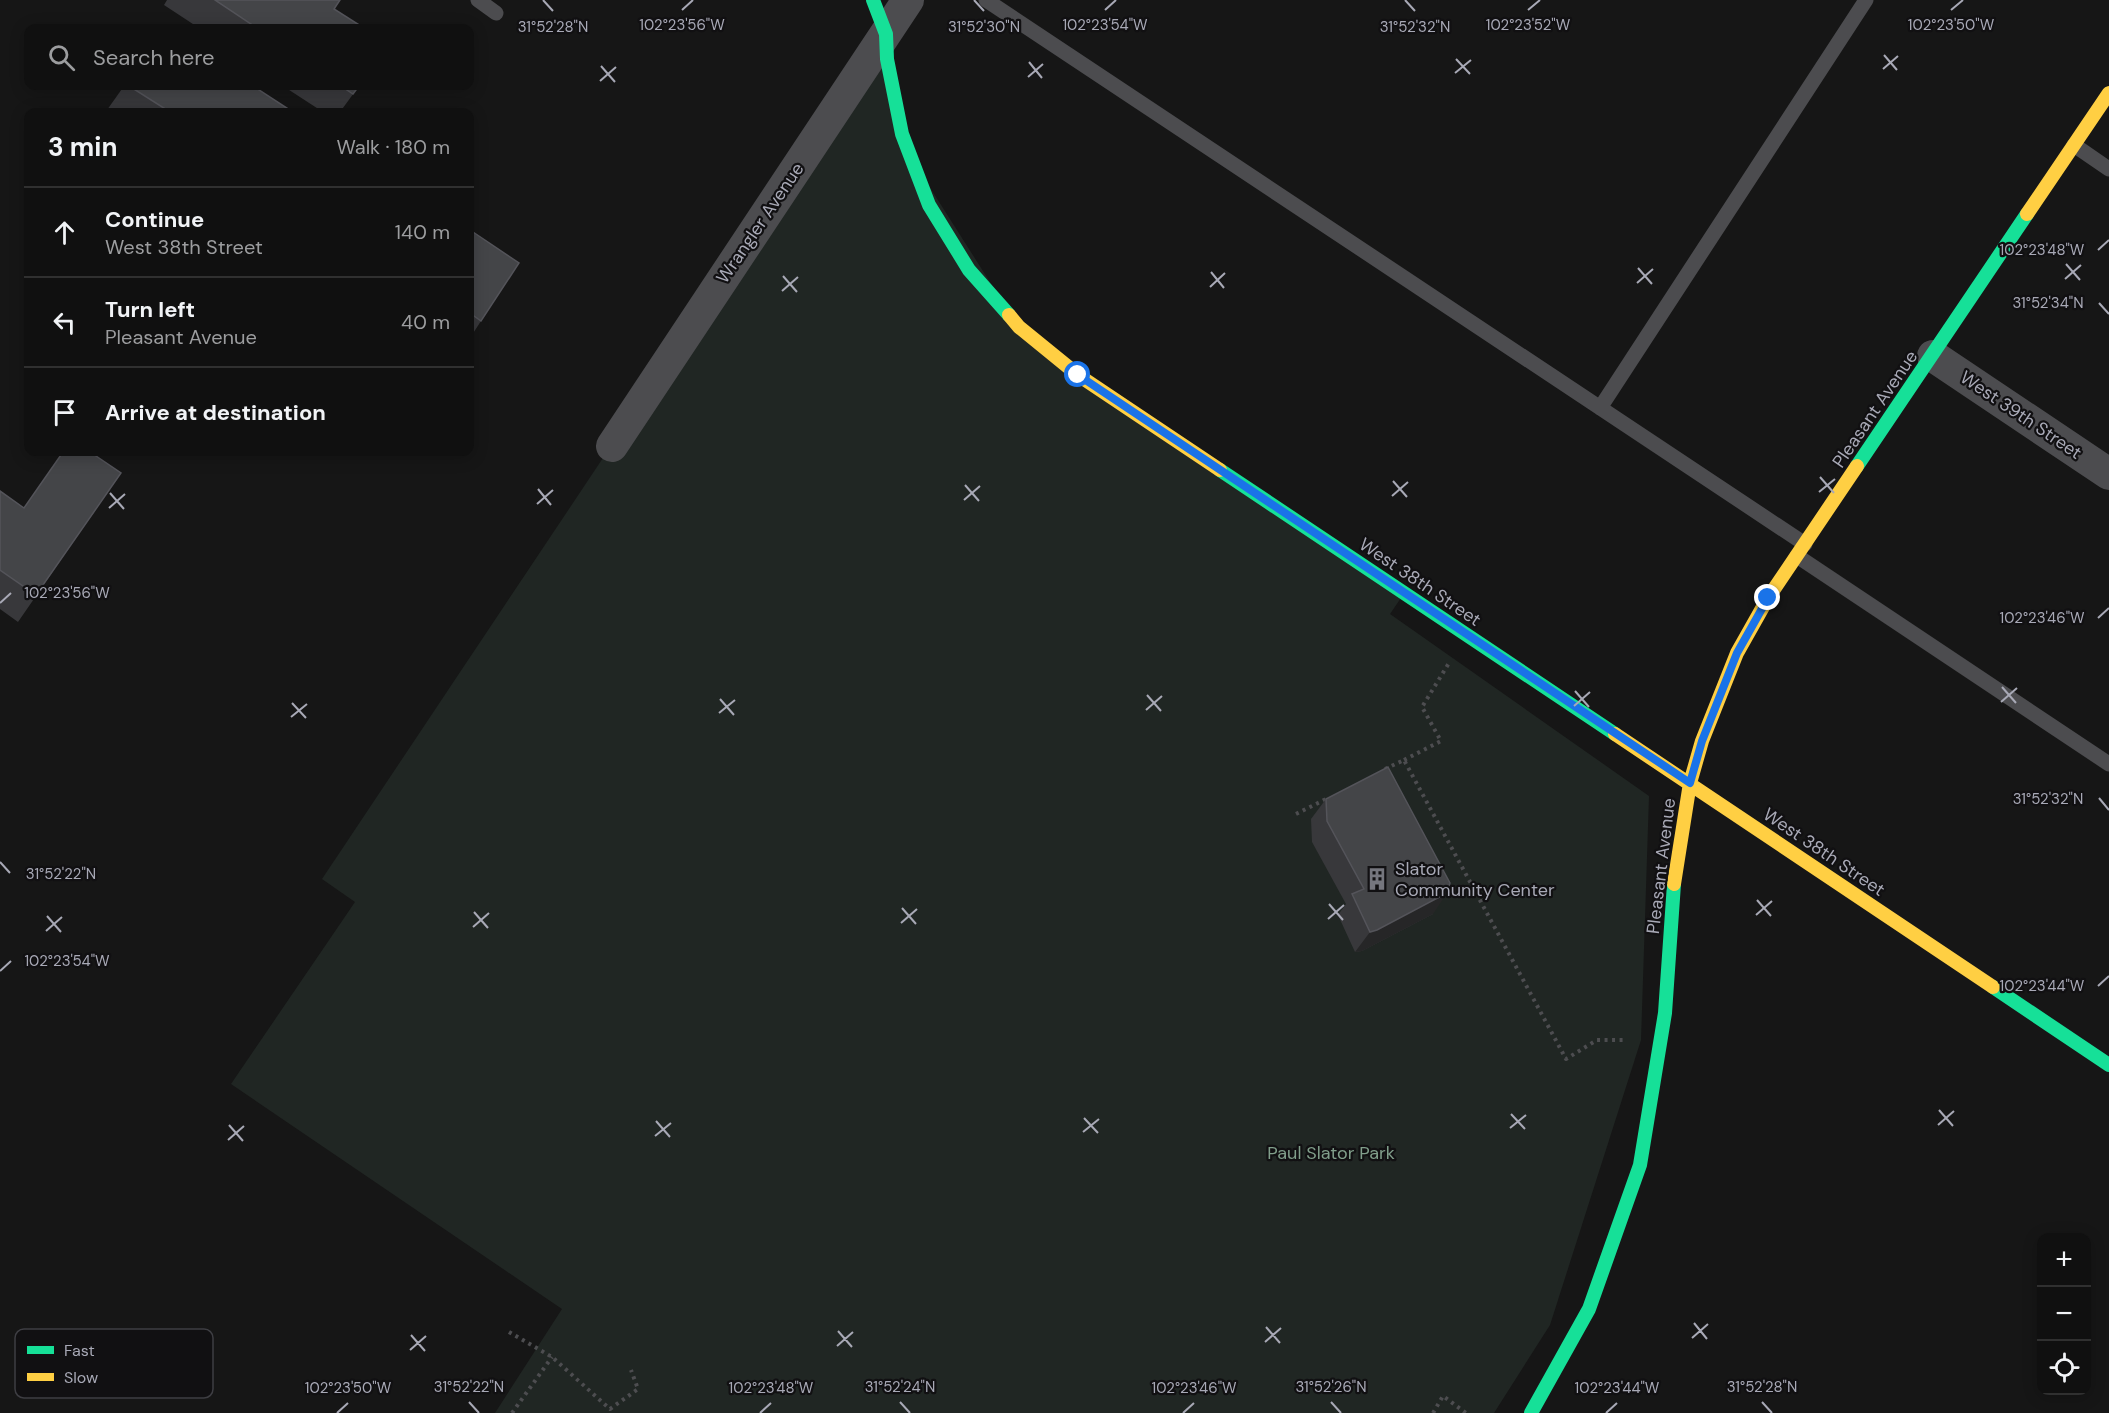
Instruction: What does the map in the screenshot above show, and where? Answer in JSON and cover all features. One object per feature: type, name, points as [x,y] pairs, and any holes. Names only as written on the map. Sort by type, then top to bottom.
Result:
[{"type":"street","name":"West 38th Street","points":[[873,0],[886,33],[887,59],[902,134],[929,204],[969,270],[1019,327],[1078,375],[2109,1065]]},
{"type":"street","name":"Wrangler Avenue","points":[[612,446],[908,0]]},
{"type":"street","name":"Pleasant Avenue","points":[[1531,1413],[1589,1309],[1640,1165],[1665,1013],[1673,891],[1690,783],[1702,741],[1737,653],[1768,598],[2109,93]]},
{"type":"street","name":"West 39th Street","points":[[1933,356],[2109,474]]},
{"type":"lane","points":[[478,0],[496,13]]},
{"type":"lane","points":[[986,0],[1600,408],[2109,764]]},
{"type":"lane","points":[[1600,408],[1866,0]]},
{"type":"lane","points":[[2074,145],[2109,169]]},
{"type":"path","points":[[1385,770],[1441,741],[1422,706],[1450,660]]},
{"type":"path","points":[[1404,760],[1566,1059],[1597,1040],[1630,1040]]},
{"type":"path","points":[[1296,814],[1336,794]]},
{"type":"path","points":[[509,1332],[552,1357],[610,1409],[638,1389],[631,1370]]},
{"type":"path","points":[[512,1413],[552,1357]]},
{"type":"path","points":[[1433,1413],[1443,1396],[1466,1413]]},
{"type":"green space","name":"Paul Slator Park","points":[[886,34],[908,153],[1016,323],[1405,592],[1390,614],[1649,796],[1641,1040],[1550,1325],[1494,1413],[495,1413],[562,1309],[231,1084],[355,902],[322,879]]},
{"type":"building","points":[[215,0],[340,0],[334,9],[358,24],[251,24]]},
{"type":"building","points":[[135,90],[259,90],[287,108],[164,108]]},
{"type":"building","points":[[474,233],[519,263],[481,321],[474,316]]},
{"type":"building","points":[[60,456],[96,456],[121,473],[36,595],[0,570],[0,491],[24,508]]},
{"type":"building","name":"Slator Community Center","points":[[1388,767],[1450,883],[1447,893],[1370,932],[1352,894],[1364,889],[1327,821],[1326,799]]},
{"type":"traffic: fast","points":[[873,0],[886,34],[887,59],[902,134],[929,205],[969,270],[1009,315]]},
{"type":"traffic: fast","points":[[1857,466],[2027,214]]},
{"type":"traffic: fast","points":[[1220,470],[1615,734]]},
{"type":"traffic: fast","points":[[1531,1413],[1589,1309],[1640,1165],[1665,1013],[1674,884]]},
{"type":"traffic: fast","points":[[1993,987],[2109,1065]]},
{"type":"traffic: slow","points":[[2027,214],[2109,93]]},
{"type":"traffic: slow","points":[[1009,315],[1019,327],[1078,375],[1220,470]]},
{"type":"traffic: slow","points":[[1674,884],[1690,783],[1702,741],[1737,653],[1768,598],[1857,466]]},
{"type":"traffic: slow","points":[[1615,734],[1993,987]]},
{"type":"place","name":"Slator Community Center","points":[[1377,879]]},
{"type":"route","points":[[1078,375],[1690,783],[1702,741],[1737,653],[1768,598]]}]
